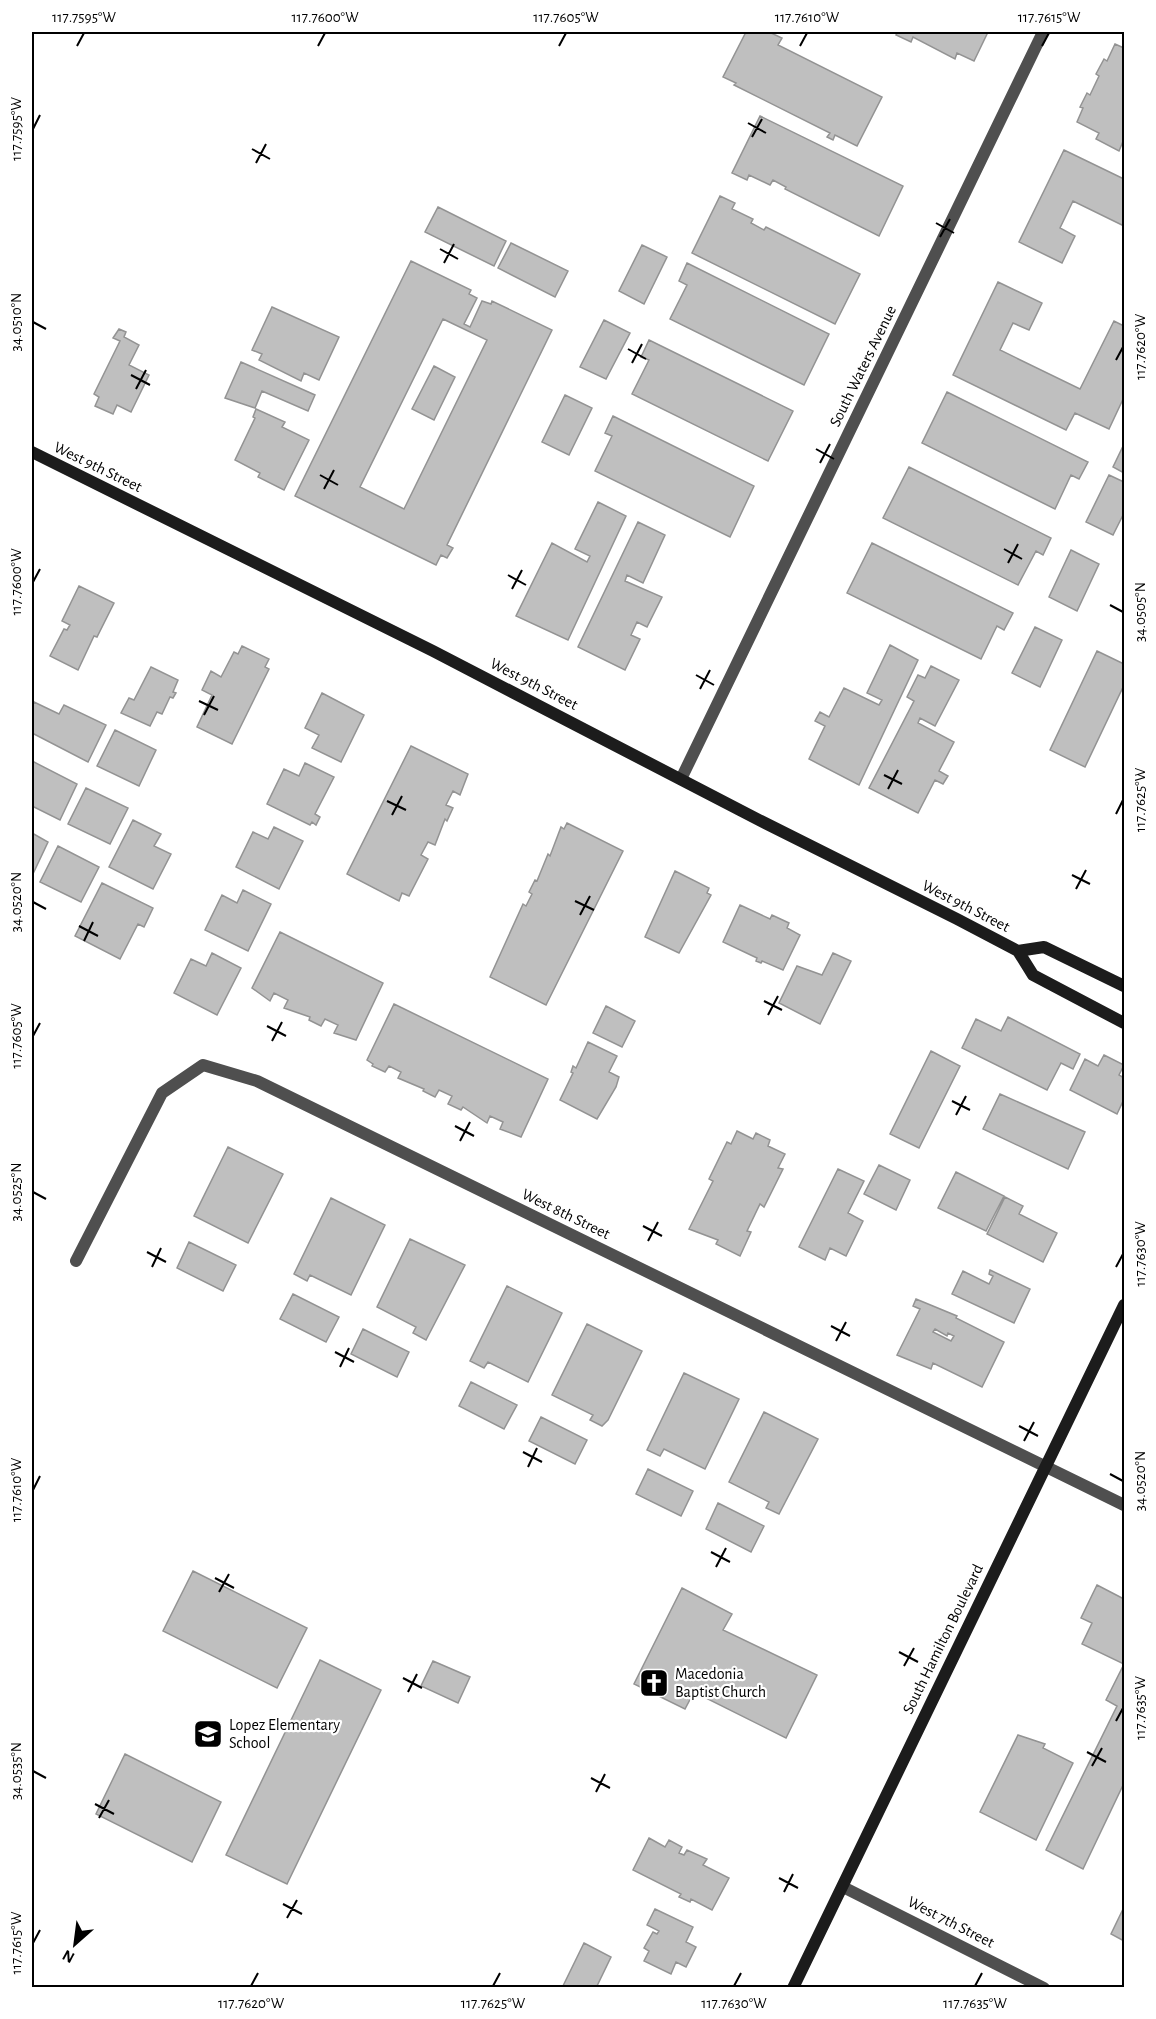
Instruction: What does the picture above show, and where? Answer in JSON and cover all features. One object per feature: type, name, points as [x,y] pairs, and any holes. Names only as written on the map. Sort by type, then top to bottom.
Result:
[{"type":"street","name":"South Waters Avenue","points":[[681,779],[1043,32]]},
{"type":"street","name":"West 9th Street","points":[[32,452],[433,651],[1018,951],[1033,975],[1125,1023]]},
{"type":"street","name":"West 9th Street","points":[[1018,951],[1044,947],[1125,986]]},
{"type":"street","name":"West 8th Street","points":[[76,1261],[162,1093],[203,1065],[257,1081],[1125,1505]]},
{"type":"street","name":"South Hamilton Boulevard","points":[[793,1988],[1044,1466],[1125,1305]]},
{"type":"street","name":"West 7th Street","points":[[843,1887],[1044,1988]]},
{"type":"building","points":[[746,32],[769,32],[782,38],[778,45],[882,97],[857,146],[835,135],[833,140],[827,137],[830,133],[734,85],[736,83],[723,77]]},
{"type":"building","points":[[898,32],[988,32],[974,61],[957,53],[955,59],[913,37],[911,42],[896,35]]},
{"type":"building","points":[[1115,44],[1124,48],[1124,139],[1119,151],[1096,139],[1099,133],[1077,122],[1083,108],[1080,107],[1087,93],[1090,95],[1099,76],[1096,74],[1104,59],[1107,61]]},
{"type":"building","points":[[760,116],[903,186],[879,236],[785,189],[786,187],[773,180],[770,185],[749,175],[747,180],[732,173]]},
{"type":"building","points":[[1064,150],[1124,179],[1124,226],[1073,201],[1060,228],[1075,236],[1062,263],[1019,242]]},
{"type":"building","points":[[720,196],[735,203],[732,209],[753,219],[751,223],[764,230],[766,227],[860,274],[835,324],[692,253]]},
{"type":"building","points":[[438,207],[506,241],[494,266],[425,232]]},
{"type":"building","points":[[511,243],[568,271],[555,297],[498,268]]},
{"type":"building","points":[[642,245],[667,257],[644,304],[619,291]]},
{"type":"building","points":[[411,261],[471,290],[469,294],[477,298],[464,324],[470,327],[482,301],[491,304],[492,301],[552,330],[447,545],[453,548],[447,558],[441,555],[436,565],[295,496]],"holes":[[[443,319],[487,340],[404,509],[360,487]]]},
{"type":"building","points":[[687,263],[829,334],[804,385],[670,319],[687,285],[679,281]]},
{"type":"building","points":[[998,282],[1042,303],[1029,330],[1013,323],[1000,350],[1080,389],[1114,321],[1124,326],[1124,397],[1109,429],[1075,413],[1066,430],[953,375]]},
{"type":"building","points":[[272,307],[339,337],[319,380],[304,373],[301,381],[259,360],[262,354],[252,350]]},
{"type":"building","points":[[604,320],[630,333],[606,379],[580,367]]},
{"type":"building","points":[[119,329],[126,332],[124,337],[139,345],[129,365],[149,375],[131,412],[117,405],[113,414],[95,406],[99,397],[94,394],[120,341],[113,338]]},
{"type":"building","points":[[649,340],[793,411],[768,461],[632,394],[649,360],[641,357]]},
{"type":"building","points":[[241,362],[315,395],[308,411],[262,391],[255,408],[225,398]]},
{"type":"building","points":[[434,366],[455,377],[434,420],[412,409]]},
{"type":"building","points":[[947,392],[1088,462],[1079,479],[1071,475],[1055,509],[922,443]]},
{"type":"building","points":[[565,395],[592,408],[569,455],[542,442]]},
{"type":"building","points":[[256,409],[285,422],[282,427],[309,440],[284,490],[258,477],[260,473],[235,460],[255,418],[253,417]]},
{"type":"building","points":[[613,416],[754,486],[730,537],[595,471],[612,436],[605,433]]},
{"type":"building","points":[[1124,444],[1124,473],[1113,467]]},
{"type":"building","points":[[909,467],[1051,538],[1043,555],[1036,551],[1018,585],[883,518]]},
{"type":"building","points":[[1109,475],[1124,482],[1124,513],[1113,535],[1086,522]]},
{"type":"building","points":[[598,502],[626,516],[568,640],[516,616],[552,543],[587,562],[590,556],[575,549]]},
{"type":"building","points":[[638,522],[665,535],[643,583],[627,575],[625,581],[662,597],[647,627],[637,622],[631,635],[640,639],[625,670],[578,647]]},
{"type":"building","points":[[872,543],[1013,613],[1004,630],[997,626],[981,659],[847,593]]},
{"type":"building","points":[[1071,550],[1099,564],[1077,611],[1049,597]]},
{"type":"building","points":[[79,586],[114,603],[97,637],[94,636],[78,670],[50,656],[64,629],[67,630],[70,625],[62,621]]},
{"type":"building","points":[[1035,627],[1062,640],[1040,687],[1012,673]]},
{"type":"building","points":[[890,645],[918,660],[859,785],[809,759],[825,726],[815,721],[820,712],[829,717],[844,688],[879,705],[882,700],[867,693]]},
{"type":"building","points":[[242,646],[269,659],[265,667],[269,669],[232,744],[197,727],[212,695],[202,690],[211,671],[221,677],[234,652],[238,654]]},
{"type":"building","points":[[1097,651],[1124,664],[1124,685],[1085,767],[1050,750]]},
{"type":"building","points":[[931,666],[959,680],[935,726],[920,718],[918,723],[954,742],[939,771],[948,776],[943,784],[935,780],[918,813],[869,788],[914,701],[907,697],[918,675],[925,678]]},
{"type":"building","points":[[151,667],[178,680],[173,698],[170,697],[162,714],[157,712],[150,726],[121,713],[129,698],[134,700]]},
{"type":"building","points":[[322,693],[364,715],[341,762],[312,748],[319,735],[305,728]]},
{"type":"building","points":[[34,702],[59,714],[64,705],[106,725],[88,762],[32,733]]},
{"type":"building","points":[[115,730],[156,750],[139,786],[97,766]]},
{"type":"building","points":[[411,746],[468,774],[460,795],[453,791],[446,805],[453,808],[447,821],[445,819],[435,845],[428,842],[421,855],[428,859],[409,896],[402,893],[399,901],[347,874]]},
{"type":"building","points":[[32,761],[77,784],[60,820],[32,806]]},
{"type":"building","points":[[305,763],[334,777],[315,814],[320,817],[316,825],[312,822],[310,825],[267,804],[284,769],[299,776]]},
{"type":"building","points":[[86,788],[128,808],[110,844],[68,824]]},
{"type":"building","points":[[133,820],[161,834],[154,846],[171,854],[153,889],[109,867]]},
{"type":"building","points":[[567,823],[623,851],[546,1005],[490,977],[523,904],[526,906],[532,894],[529,892],[535,880],[537,881],[548,854],[550,856],[561,827],[564,829]]},
{"type":"building","points":[[274,827],[303,841],[279,889],[236,867],[253,832],[268,839]]},
{"type":"building","points":[[32,833],[48,842],[32,876]]},
{"type":"building","points":[[58,846],[99,867],[81,902],[40,882]]},
{"type":"building","points":[[675,871],[709,888],[707,893],[711,895],[679,953],[645,937]]},
{"type":"building","points":[[102,883],[153,908],[144,927],[138,924],[120,959],[75,936]]},
{"type":"building","points":[[243,890],[271,904],[248,951],[205,930],[222,895],[237,903]]},
{"type":"building","points":[[740,905],[770,919],[772,915],[789,923],[787,928],[800,935],[783,970],[762,961],[761,963],[756,961],[757,958],[723,942]]},
{"type":"building","points":[[280,932],[383,983],[356,1040],[334,1033],[338,1025],[325,1019],[321,1026],[309,1020],[310,1017],[284,1008],[288,1000],[274,993],[270,1001],[252,988]]},
{"type":"building","points":[[212,953],[241,968],[217,1015],[174,993],[191,959],[206,966]]},
{"type":"building","points":[[833,953],[851,961],[820,1024],[779,1003],[797,966],[822,975]]},
{"type":"building","points":[[394,1004],[548,1079],[521,1137],[500,1129],[503,1122],[490,1116],[487,1123],[463,1107],[461,1110],[448,1104],[452,1096],[439,1090],[435,1097],[423,1091],[424,1089],[398,1078],[401,1072],[389,1066],[385,1072],[372,1066],[373,1064],[367,1060]]},
{"type":"building","points":[[606,1006],[635,1021],[622,1047],[593,1033]]},
{"type":"building","points":[[1008,1017],[1080,1054],[1073,1069],[1061,1063],[1047,1090],[962,1048],[976,1019],[1001,1031]]},
{"type":"building","points":[[588,1042],[617,1056],[609,1072],[619,1077],[616,1087],[597,1119],[560,1100],[573,1073],[571,1072],[573,1066],[576,1068]]},
{"type":"building","points":[[931,1051],[960,1066],[919,1148],[890,1134]]},
{"type":"building","points":[[1104,1055],[1124,1065],[1119,1075],[1124,1078],[1124,1099],[1117,1114],[1070,1090],[1085,1059],[1098,1066]]},
{"type":"building","points":[[1000,1094],[1085,1132],[1068,1169],[983,1129]]},
{"type":"building","points":[[737,1131],[753,1139],[756,1133],[770,1140],[768,1146],[785,1154],[778,1168],[783,1169],[764,1207],[760,1204],[747,1231],[751,1232],[740,1256],[716,1244],[718,1240],[689,1229],[713,1181],[709,1179],[727,1142],[731,1144]]},
{"type":"building","points":[[228,1147],[283,1174],[248,1243],[194,1216]]},
{"type":"building","points":[[879,1165],[910,1180],[896,1210],[864,1194]]},
{"type":"building","points":[[838,1169],[864,1181],[848,1213],[863,1221],[846,1256],[830,1248],[825,1260],[799,1247]]},
{"type":"building","points":[[956,1172],[1004,1196],[986,1231],[938,1208]]},
{"type":"building","points":[[1005,1197],[1023,1206],[1019,1214],[1057,1233],[1043,1262],[987,1234]]},
{"type":"building","points":[[331,1198],[385,1225],[351,1295],[310,1275],[307,1281],[294,1274]]},
{"type":"building","points":[[410,1239],[465,1265],[426,1340],[413,1333],[416,1327],[377,1307]]},
{"type":"building","points":[[189,1242],[236,1265],[223,1291],[177,1268]]},
{"type":"building","points":[[990,1270],[1030,1289],[1014,1323],[952,1294],[963,1271],[989,1284],[993,1276],[989,1274]]},
{"type":"building","points":[[507,1286],[562,1313],[528,1382],[488,1362],[484,1368],[470,1361]]},
{"type":"building","points":[[293,1294],[339,1317],[326,1342],[280,1319]]},
{"type":"building","points":[[916,1299],[957,1316],[956,1318],[1004,1342],[982,1387],[933,1363],[931,1369],[897,1355],[920,1309],[913,1306]],"holes":[[[935,1329],[947,1336],[948,1333],[954,1336],[951,1341],[933,1332]]]},
{"type":"building","points":[[587,1324],[642,1351],[608,1420],[602,1426],[590,1420],[593,1415],[552,1395]]},
{"type":"building","points":[[363,1329],[409,1352],[397,1377],[351,1354]]},
{"type":"building","points":[[684,1373],[739,1399],[705,1469],[664,1449],[660,1456],[647,1450]]},
{"type":"building","points":[[471,1382],[517,1405],[504,1429],[459,1406]]},
{"type":"building","points":[[764,1412],[818,1439],[779,1514],[766,1508],[769,1502],[729,1482]]},
{"type":"building","points":[[541,1417],[587,1440],[575,1464],[529,1441]]},
{"type":"building","points":[[648,1469],[693,1491],[681,1516],[636,1494]]},
{"type":"building","points":[[718,1503],[764,1526],[751,1552],[706,1529]]},
{"type":"building","points":[[193,1571],[307,1628],[277,1688],[163,1631]]},
{"type":"building","points":[[1097,1585],[1124,1599],[1124,1664],[1082,1644],[1092,1623],[1081,1618]]},
{"type":"building","points":[[682,1588],[732,1614],[723,1630],[817,1675],[786,1738],[694,1692],[685,1709],[634,1684]]},
{"type":"building","points":[[320,1660],[381,1690],[287,1884],[226,1855]]},
{"type":"building","points":[[433,1661],[470,1677],[458,1703],[421,1686]]},
{"type":"building","points":[[1124,1664],[1124,1783],[1083,1869],[1046,1850],[1117,1706],[1106,1700]]},
{"type":"building","points":[[1018,1735],[1045,1744],[1043,1748],[1073,1763],[1036,1840],[980,1812]]},
{"type":"building","points":[[125,1754],[221,1802],[192,1862],[96,1814]]},
{"type":"building","points":[[649,1838],[665,1847],[669,1840],[682,1847],[679,1853],[684,1855],[687,1850],[707,1859],[703,1865],[729,1878],[712,1910],[691,1899],[690,1902],[679,1897],[681,1894],[633,1870]]},
{"type":"building","points":[[1124,1907],[1124,1941],[1111,1934]]},
{"type":"building","points":[[655,1909],[693,1927],[686,1942],[696,1947],[686,1967],[676,1962],[671,1974],[644,1961],[649,1951],[644,1948],[653,1932],[657,1934],[659,1931],[647,1925]]},
{"type":"building","points":[[584,1943],[611,1957],[596,1988],[562,1988]]},
{"type":"place","name":"Macedonia Baptist Church","points":[[654,1683]]},
{"type":"place","name":"Lopez Elementary School","points":[[208,1734]]}]
